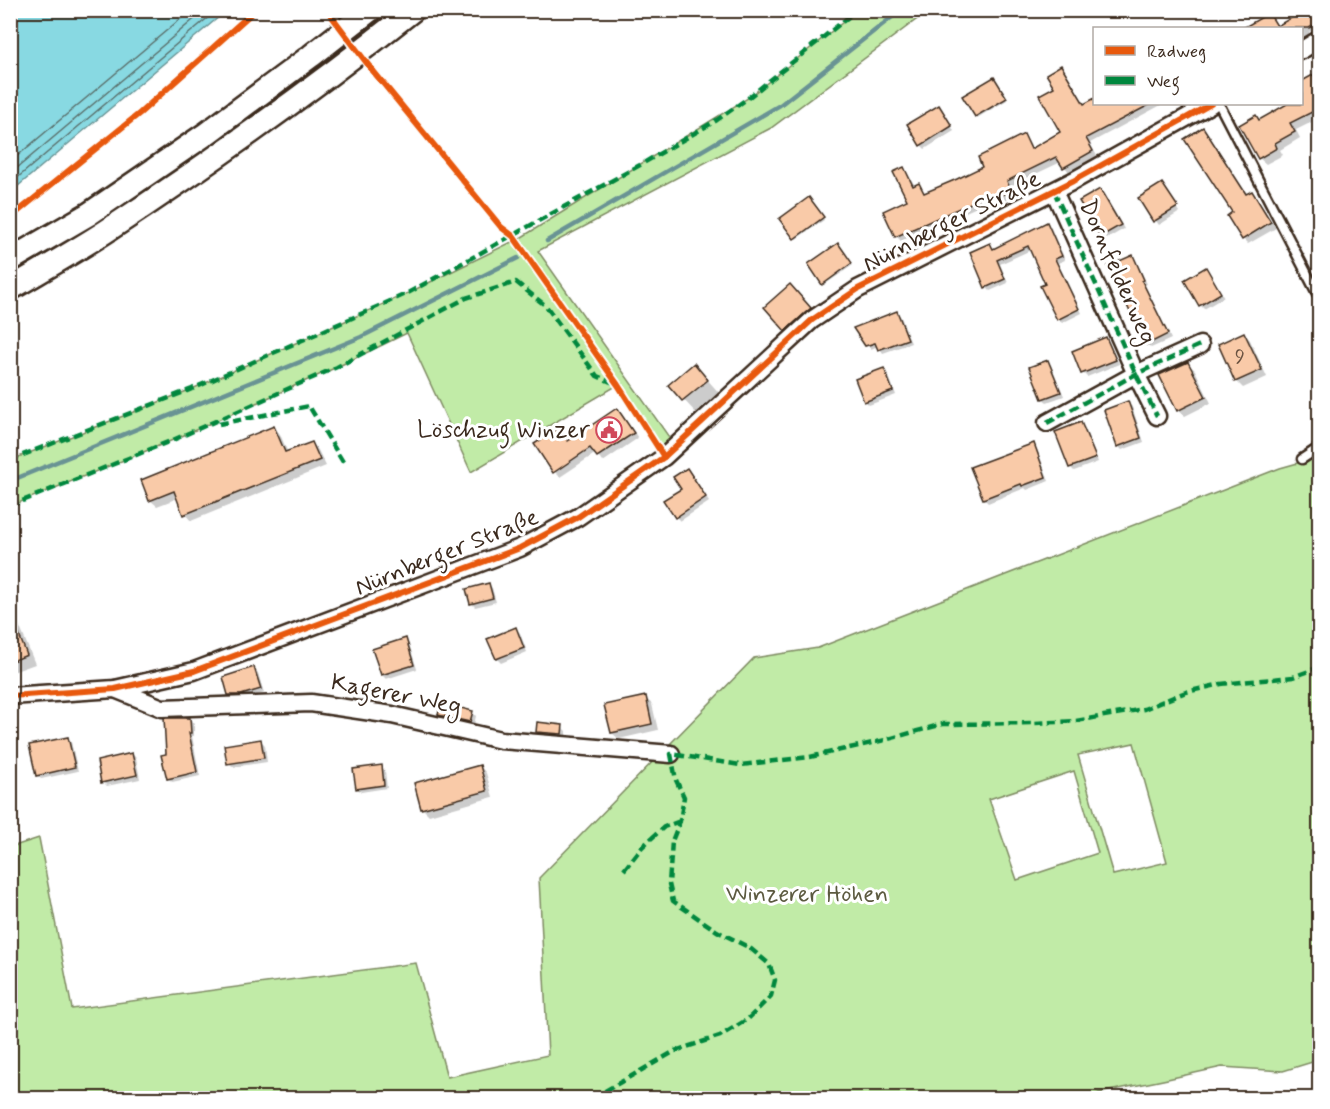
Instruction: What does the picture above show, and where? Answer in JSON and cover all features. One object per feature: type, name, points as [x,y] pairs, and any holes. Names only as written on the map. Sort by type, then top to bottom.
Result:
[{"type":"main road","points":[[10,260],[89,214],[206,134],[370,10]]},
{"type":"main road","points":[[10,289],[103,233],[217,156],[413,10]]},
{"type":"street","points":[[1303,49],[1320,39]]},
{"type":"street","name":"Nürnberger Straße","points":[[10,696],[115,689],[194,671],[520,548],[578,517],[664,457],[812,320],[858,290],[1054,191],[1209,105]]},
{"type":"street","name":"Dornfelderweg","points":[[1054,191],[1157,416]]},
{"type":"street","name":"Dornfelderweg","points":[[1047,423],[1136,374],[1200,345]]},
{"type":"street","name":"Kagerer Weg","points":[[115,689],[162,708],[311,703],[392,715],[501,740],[671,754]]},
{"type":"lane","points":[[1220,105],[1320,299]]},
{"type":"lane","points":[[1302,459],[1320,447]]},
{"type":"green space","points":[[857,11],[928,11],[771,128],[538,251],[676,447],[664,457],[616,386],[471,472],[407,333],[337,367],[173,440],[11,506],[11,460],[192,389],[406,294],[522,237],[748,98]]},
{"type":"green space","name":"Winzerer Höhen","points":[[1319,457],[1319,1060],[1283,1071],[1222,1067],[1099,1093],[1088,1098],[11,1098],[11,847],[39,838],[72,1009],[416,963],[447,1077],[548,1055],[539,878],[754,658],[818,648],[1280,468]],"holes":[[[1134,743],[1167,862],[1113,875],[1078,755]],[[1074,771],[1098,853],[1017,880],[989,799]]]},
{"type":"water","points":[[11,10],[226,10],[226,11],[11,192]]},
{"type":"building","points":[[1305,10],[1320,10],[1320,22],[1309,28],[1245,27],[1269,13],[1277,26]]},
{"type":"building","points":[[1061,65],[1084,104],[1093,99],[1093,105],[1149,105],[1086,138],[1093,151],[1063,168],[1056,157],[1007,181],[1011,191],[986,203],[984,197],[895,237],[883,211],[907,200],[893,172],[904,167],[913,186],[919,183],[924,193],[982,167],[978,157],[1024,134],[1031,149],[1060,132],[1039,95],[1054,87],[1046,74]]},
{"type":"building","points":[[1320,71],[1320,108],[1290,123],[1295,132],[1275,143],[1277,148],[1258,159],[1239,125],[1256,115],[1259,120],[1285,105],[1303,105],[1303,80]]},
{"type":"building","points":[[994,77],[1007,98],[975,117],[962,96]]},
{"type":"building","points":[[939,105],[952,126],[920,146],[907,124]]},
{"type":"building","points":[[1203,127],[1246,194],[1252,191],[1271,222],[1242,240],[1227,216],[1232,212],[1184,139]]},
{"type":"building","points":[[1162,183],[1178,207],[1153,222],[1138,198]]},
{"type":"building","points":[[1100,189],[1121,225],[1100,237],[1079,201]]},
{"type":"building","points":[[809,197],[824,217],[794,239],[779,219]]},
{"type":"building","points":[[1047,222],[1062,256],[1055,259],[1079,309],[1057,320],[1040,286],[1045,284],[1028,246],[997,260],[1005,279],[985,288],[970,252],[990,243],[993,249]]},
{"type":"building","points":[[838,243],[852,263],[822,285],[808,264]]},
{"type":"building","points":[[1133,255],[1144,280],[1142,281],[1168,334],[1146,345],[1108,266]]},
{"type":"building","points":[[1206,267],[1221,293],[1199,306],[1184,280]]},
{"type":"building","points":[[790,284],[811,308],[785,331],[764,307]]},
{"type":"building","points":[[897,311],[908,339],[878,350],[875,343],[865,346],[853,328]]},
{"type":"building","points":[[1244,332],[1262,370],[1235,382],[1218,344]]},
{"type":"building","points":[[1106,337],[1116,360],[1081,374],[1072,351]]},
{"type":"building","points":[[1048,360],[1061,392],[1042,399],[1029,367]]},
{"type":"building","points":[[1188,362],[1206,397],[1177,411],[1159,375]]},
{"type":"building","points":[[694,363],[708,380],[682,401],[668,385]]},
{"type":"building","points":[[884,368],[893,391],[864,402],[855,379]]},
{"type":"building","points":[[1128,401],[1141,438],[1117,447],[1104,410]]},
{"type":"building","points":[[617,408],[634,433],[597,457],[590,448],[553,473],[534,444],[559,428],[568,441]]},
{"type":"building","points":[[1081,422],[1096,458],[1069,468],[1055,432]]},
{"type":"building","points":[[274,426],[285,452],[312,442],[320,460],[183,515],[174,491],[149,501],[141,480]]},
{"type":"building","points":[[1034,443],[1046,477],[983,499],[970,467]]},
{"type":"building","points":[[687,468],[706,497],[675,518],[663,500],[681,489],[673,477]]},
{"type":"building","points":[[489,583],[493,598],[470,604],[466,589]]},
{"type":"building","points":[[10,616],[27,655],[10,662]]},
{"type":"building","points":[[516,627],[524,648],[496,659],[487,639]]},
{"type":"building","points":[[406,638],[414,665],[381,675],[372,649]]},
{"type":"building","points":[[254,667],[261,689],[241,695],[228,695],[223,677]]},
{"type":"building","points":[[646,696],[652,724],[611,733],[604,705]]},
{"type":"building","points":[[441,703],[473,711],[470,722],[438,715]]},
{"type":"building","points":[[164,718],[190,718],[191,733],[189,733],[197,772],[167,779],[161,755],[166,754]]},
{"type":"building","points":[[537,722],[563,725],[562,734],[536,732]]},
{"type":"building","points":[[68,737],[75,767],[36,776],[29,745]]},
{"type":"building","points":[[261,739],[264,758],[227,764],[224,745]]},
{"type":"building","points":[[132,753],[137,775],[101,783],[97,761]]},
{"type":"building","points":[[382,765],[384,785],[356,789],[353,769]]},
{"type":"building","points":[[480,765],[487,791],[421,809],[414,783]]},
{"type":"waterway","points":[[547,241],[780,105],[901,10]]},
{"type":"waterway","points":[[10,481],[361,337],[518,258]]},
{"type":"marked path","points":[[10,460],[192,389],[406,294],[717,120],[748,98],[857,10]]},
{"type":"marked path","points":[[1054,191],[1157,416]]},
{"type":"marked path","points":[[10,506],[173,440],[337,367],[466,298],[516,282],[546,306],[597,376],[616,384]]},
{"type":"marked path","points":[[1047,423],[1136,374],[1200,345]]},
{"type":"marked path","points":[[219,424],[309,406],[343,462]]},
{"type":"marked path","points":[[593,1098],[675,1051],[720,1036],[748,1019],[771,996],[775,980],[769,964],[750,948],[717,931],[673,901],[669,884],[672,841],[680,821],[684,797],[676,780],[671,754],[740,765],[810,757],[943,724],[1076,721],[1144,709],[1186,692],[1221,684],[1293,677],[1320,667]]},
{"type":"marked path","points":[[624,870],[642,847],[664,827],[680,821]]},
{"type":"cycle path","points":[[10,218],[140,113],[255,10]]},
{"type":"cycle path","points":[[327,10],[369,66],[501,227],[513,236],[618,385],[664,457]]},
{"type":"cycle path","points":[[10,696],[115,689],[194,671],[520,548],[578,517],[664,457],[812,320],[858,289],[1073,181],[1209,105]]},
{"type":"place","name":"Löschzug Winzer","points":[[609,430]]}]
